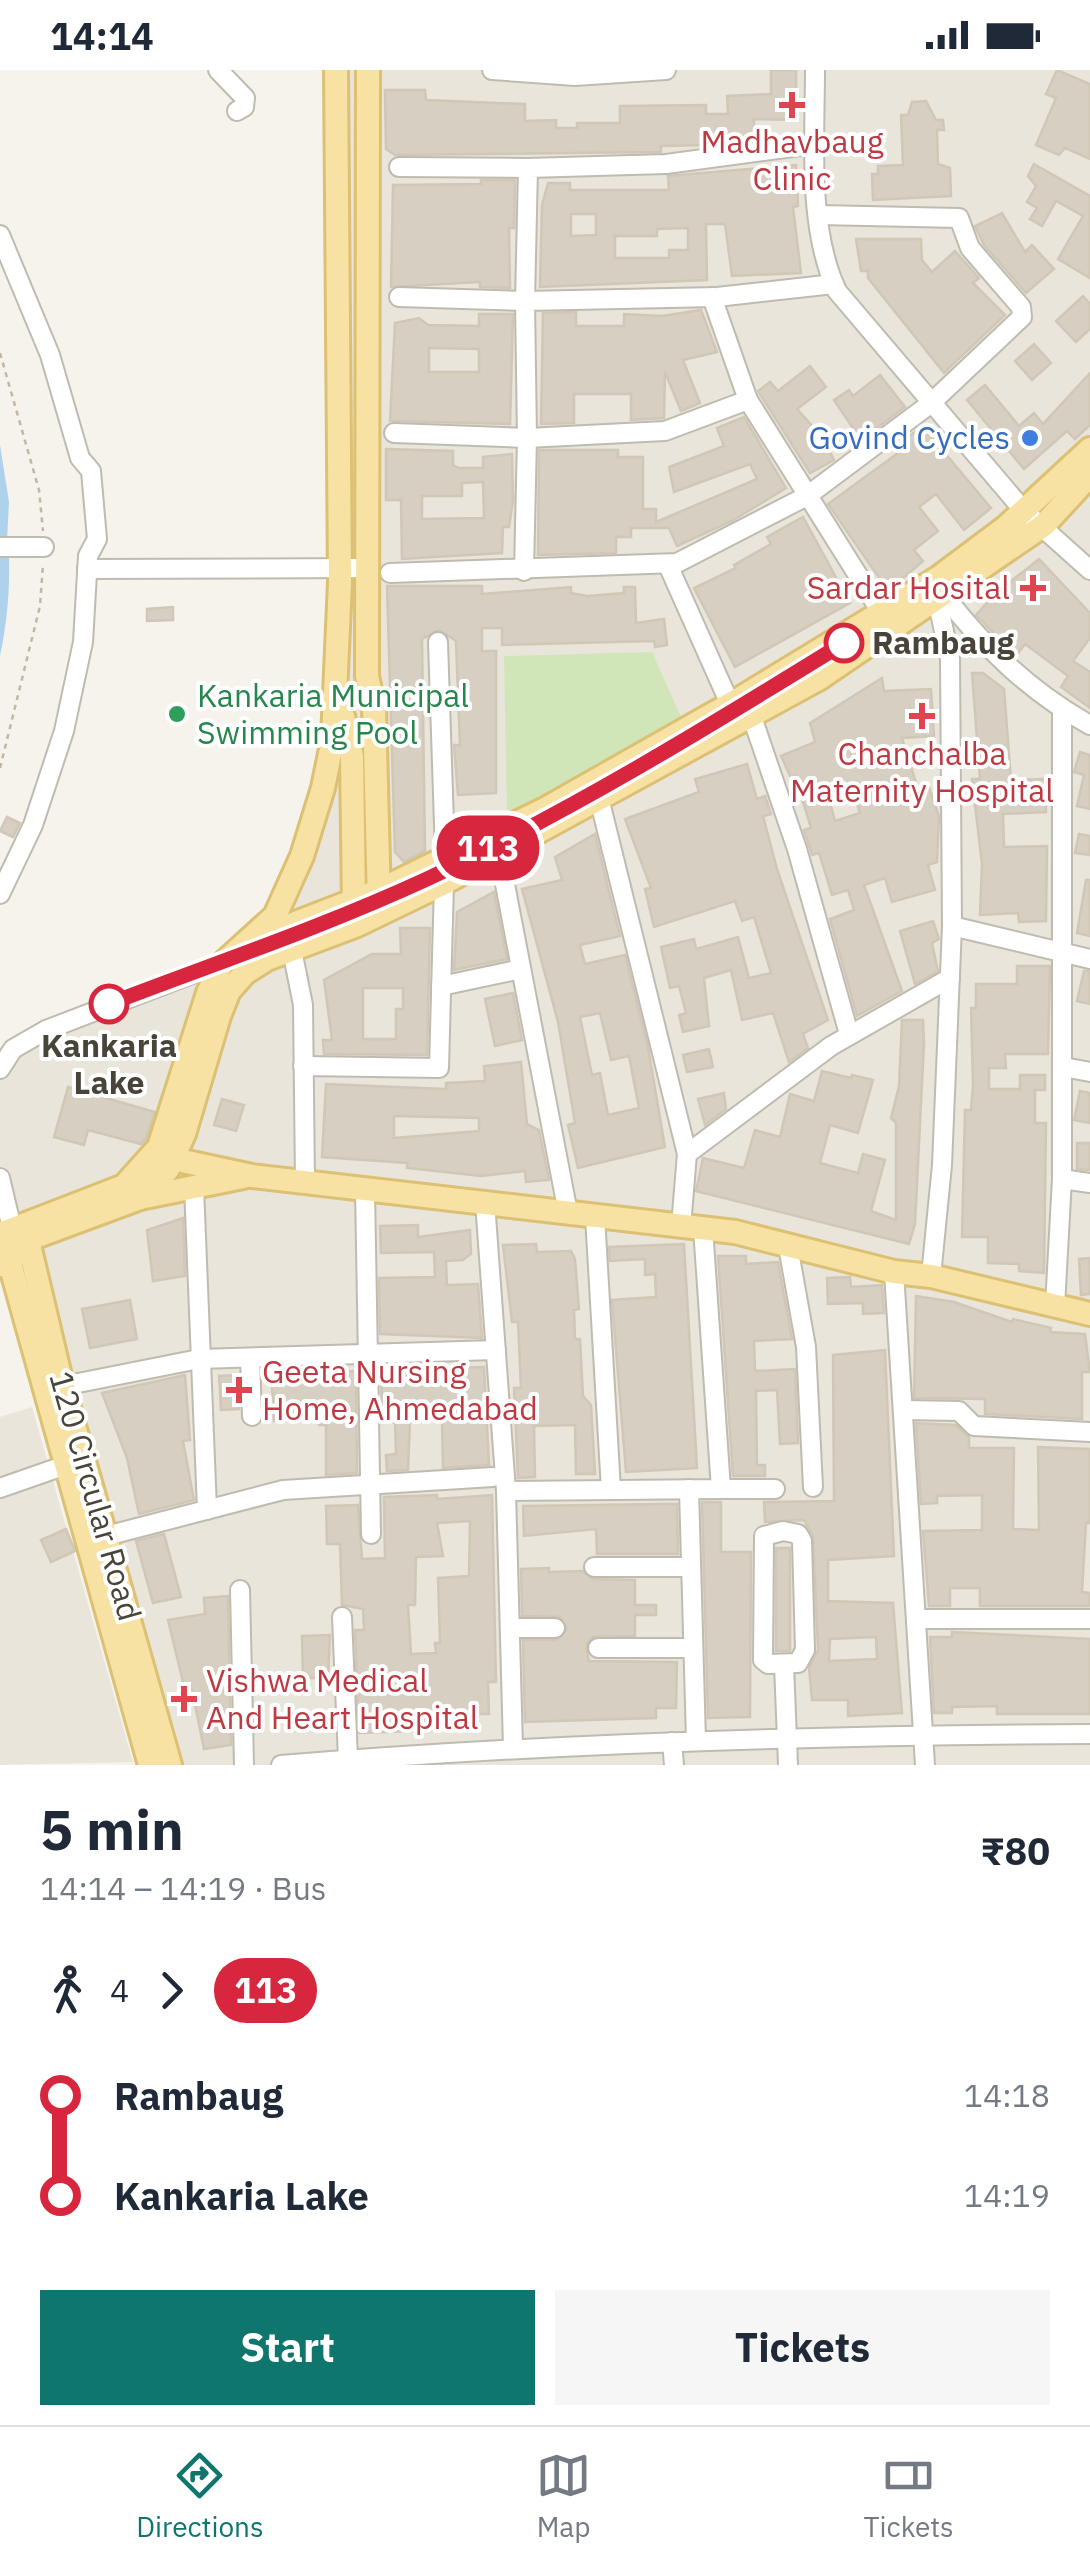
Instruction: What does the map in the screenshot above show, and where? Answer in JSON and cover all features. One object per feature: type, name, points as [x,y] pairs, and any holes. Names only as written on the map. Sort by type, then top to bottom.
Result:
[{"type":"main road","points":[[11,1242],[124,1186],[166,1153],[221,965],[275,916],[302,856],[334,739],[338,678],[336,70]]},
{"type":"main road","points":[[367,906],[374,708],[367,667],[378,570],[368,70]]},
{"type":"main road","points":[[140,1198],[166,1153],[229,991],[246,973],[367,906],[446,855],[740,709],[820,678],[940,596],[1033,517],[1090,449]]},
{"type":"main road","points":[[251,940],[444,883],[599,798],[1033,517],[1090,475]]},
{"type":"main road","points":[[338,678],[367,667]]},
{"type":"main road","points":[[338,678],[352,757],[367,906]]},
{"type":"main road","points":[[166,1153],[252,1176],[692,1227],[894,1272],[931,1276],[1090,1314]]},
{"type":"main road","points":[[11,1242],[140,1198],[252,1176]]},
{"type":"main road","name":"120 Circular Road","points":[[11,1242],[63,1386],[170,1765]]},
{"type":"main road","name":"120 Circular Road","points":[[11,1242],[66,1466],[150,1765]]},
{"type":"street","points":[[218,70],[244,98],[244,107],[237,111]]},
{"type":"street","points":[[492,70],[575,76],[666,70]]},
{"type":"street","points":[[815,70],[819,215],[824,264],[834,284],[930,404],[1033,517],[1090,570]]},
{"type":"street","points":[[400,168],[666,164],[816,144]]},
{"type":"street","points":[[524,570],[528,168]]},
{"type":"street","points":[[87,569],[524,570],[668,565],[807,496],[930,404],[1018,322],[1021,307],[970,248],[956,217],[819,215]]},
{"type":"street","points":[[0,235],[50,355],[80,458],[91,471],[97,539],[87,569],[82,642],[64,731],[33,824],[0,894]]},
{"type":"street","points":[[399,297],[525,301],[712,298],[834,284]]},
{"type":"street","points":[[0,1069],[13,1049],[46,1030],[367,906],[582,799],[784,680],[879,616],[748,400],[712,298]]},
{"type":"street","points":[[394,433],[526,438],[665,431],[748,400]]},
{"type":"street","points":[[1033,517],[1090,460]]},
{"type":"street","points":[[0,547],[44,547]]},
{"type":"street","points":[[668,565],[740,709],[796,850],[849,1034]]},
{"type":"street","points":[[940,596],[984,646],[1062,710],[1090,725]]},
{"type":"street","points":[[931,1276],[942,1164],[952,926],[950,659],[940,596]]},
{"type":"street","points":[[438,642],[446,855]]},
{"type":"street","points":[[1055,1306],[1062,1179],[1065,953],[1062,710]]},
{"type":"street","points":[[599,798],[687,1154],[721,1489]]},
{"type":"street","points":[[499,853],[568,1213]]},
{"type":"street","points":[[303,1066],[439,1068],[444,883]]},
{"type":"street","points":[[952,926],[1090,959]]},
{"type":"street","points":[[292,950],[303,1005],[305,1182]]},
{"type":"street","points":[[441,986],[521,969]]},
{"type":"street","points":[[687,1154],[849,1034],[950,978]]},
{"type":"street","points":[[1063,1067],[1090,1072]]},
{"type":"street","points":[[0,1178],[11,1242],[160,1765]]},
{"type":"street","points":[[1062,1179],[1090,1183]]},
{"type":"street","points":[[194,1187],[206,1510]]},
{"type":"street","points":[[366,1189],[371,1534]]},
{"type":"street","points":[[486,1202],[511,1628],[514,1748]]},
{"type":"street","points":[[594,1216],[612,1490]]},
{"type":"street","points":[[788,1246],[806,1347],[813,1487]]},
{"type":"street","points":[[894,1272],[925,1765]]},
{"type":"street","points":[[63,1386],[199,1359],[496,1350]]},
{"type":"street","points":[[250,1358],[252,1416]]},
{"type":"street","points":[[903,1410],[960,1411],[974,1426],[1090,1432]]},
{"type":"street","points":[[0,1488],[66,1466]]},
{"type":"street","points":[[106,1536],[284,1490],[500,1484],[612,1490],[775,1489]]},
{"type":"street","points":[[689,1489],[690,1648],[696,1741]]},
{"type":"street","points":[[768,1532],[798,1534],[802,1541],[805,1650],[798,1663],[784,1666],[763,1660],[764,1536],[768,1532]]},
{"type":"street","points":[[594,1567],[689,1567]]},
{"type":"street","points":[[240,1590],[244,1765]]},
{"type":"street","points":[[342,1617],[348,1760]]},
{"type":"street","points":[[916,1619],[1090,1619]]},
{"type":"street","points":[[511,1628],[556,1628]]},
{"type":"street","points":[[598,1648],[690,1648]]},
{"type":"street","points":[[784,1666],[788,1765]]},
{"type":"street","points":[[280,1765],[464,1758],[514,1748],[562,1745],[786,1736],[1090,1734]]},
{"type":"street","points":[[672,1742],[674,1765]]},
{"type":"street","points":[[562,1745],[564,1765]]},
{"type":"shaded area","points":[[336,70],[1090,70],[1090,1765],[160,1765],[0,1194],[0,1069],[13,1049],[187,974],[275,916],[333,739]]},
{"type":"shaded area","points":[[32,1407],[133,1762],[0,1765],[0,1417]]},
{"type":"green space","points":[[652,652],[682,719],[507,819],[504,656]]},
{"type":"water","points":[[0,445],[9,502],[7,540],[0,540]]},
{"type":"water","points":[[0,556],[9,556],[9,569],[0,656]]},
{"type":"building","points":[[771,70],[796,70],[796,120],[754,119],[754,136],[706,137],[706,145],[661,146],[661,152],[395,155],[386,149],[385,90],[425,90],[426,100],[525,104],[525,121],[556,120],[556,128],[577,128],[577,123],[620,123],[620,106],[706,105],[706,114],[728,114],[727,96],[771,94]]},
{"type":"building","points":[[1057,70],[1090,84],[1090,159],[1065,148],[1059,155],[1036,145],[1056,98],[1046,94]]},
{"type":"building","points":[[926,101],[936,120],[943,120],[944,130],[937,130],[938,164],[950,168],[951,196],[873,200],[872,174],[878,174],[878,166],[903,165],[901,115],[908,115],[912,102]]},
{"type":"building","points":[[1034,164],[1090,196],[1090,278],[1058,259],[1083,216],[1056,201],[1042,226],[1030,219],[1037,208],[1027,202],[1036,186],[1028,176]]},
{"type":"building","points":[[796,165],[798,206],[793,207],[801,273],[732,276],[725,224],[706,224],[707,280],[540,287],[542,205],[548,183],[570,183],[570,190],[669,190],[668,176]],"holes":[[[571,214],[596,214],[596,235],[571,236]],[[688,228],[688,250],[669,250],[669,258],[615,258],[615,236],[657,236],[657,229]]]},
{"type":"building","points":[[481,180],[515,180],[514,228],[509,228],[510,288],[480,287],[480,282],[391,287],[393,185],[481,184]]},
{"type":"building","points":[[1002,213],[1025,252],[1032,245],[1054,269],[1026,293],[984,245],[975,226]]},
{"type":"building","points":[[856,239],[921,239],[922,260],[932,272],[955,251],[979,278],[973,283],[1005,315],[944,373],[868,278],[868,271],[861,271]]},
{"type":"building","points":[[1083,296],[1090,304],[1090,329],[1076,342],[1056,321]]},
{"type":"building","points":[[701,310],[717,352],[683,360],[700,403],[681,411],[665,372],[664,418],[631,420],[631,394],[574,394],[574,423],[541,424],[543,313],[576,312],[576,326],[624,326],[624,314],[662,316]]},
{"type":"building","points":[[479,314],[513,314],[510,424],[390,421],[395,323],[419,318],[428,325],[479,326]],"holes":[[[429,348],[479,349],[479,372],[429,372]]]},
{"type":"building","points":[[1034,344],[1051,363],[1032,380],[1015,361]]},
{"type":"building","points":[[810,366],[826,387],[797,409],[823,438],[834,460],[810,473],[758,391],[770,382],[778,391]]},
{"type":"building","points":[[1090,373],[1090,425],[1075,439],[1067,431],[1024,469],[967,400],[985,385],[1019,426],[1034,413],[1043,424]]},
{"type":"building","points":[[880,375],[905,407],[861,440],[834,400],[849,390],[853,396]]},
{"type":"building","points":[[744,417],[786,488],[732,521],[677,546],[669,528],[631,528],[631,537],[616,537],[616,553],[538,555],[539,450],[618,450],[618,457],[643,457],[643,509],[656,509],[656,522],[757,479],[750,464],[674,492],[669,467],[724,446],[717,428]]},
{"type":"building","points":[[923,427],[991,508],[964,530],[936,494],[919,507],[938,531],[914,550],[923,561],[888,591],[828,504],[898,453],[906,443],[903,440]]},
{"type":"building","points":[[386,449],[453,451],[453,465],[459,468],[483,468],[483,457],[512,454],[513,501],[509,527],[503,527],[502,553],[402,559],[401,500],[386,500]],"holes":[[[483,482],[484,518],[422,519],[422,496],[462,496],[462,483]]]},
{"type":"building","points":[[803,517],[850,603],[735,667],[694,588],[736,568],[734,565],[771,544],[767,537]]},
{"type":"building","points":[[1039,559],[1090,613],[1090,638],[1073,661],[1090,672],[1090,708],[1061,687],[1068,676],[1025,644],[1016,656],[976,615],[995,594]]},
{"type":"building","points":[[387,586],[482,586],[482,594],[571,587],[571,593],[587,596],[624,593],[624,587],[635,587],[636,623],[664,619],[667,645],[655,647],[654,641],[502,645],[502,628],[482,628],[482,651],[496,651],[496,793],[458,795],[454,745],[460,745],[456,641],[439,630],[422,639],[425,851],[404,862],[395,852]]},
{"type":"building","points":[[173,607],[173,620],[147,621],[147,609]]},
{"type":"building","points":[[972,673],[983,673],[1004,689],[1011,780],[1045,779],[1046,812],[1003,814],[1004,847],[1047,846],[1046,921],[1019,922],[1018,913],[980,915],[982,864],[972,779],[980,779]]},
{"type":"building","points":[[882,678],[884,691],[931,689],[934,736],[902,738],[918,789],[928,785],[939,816],[937,862],[928,865],[935,890],[892,902],[885,878],[864,885],[902,991],[857,1016],[830,919],[854,910],[848,890],[832,895],[819,853],[812,855],[804,830],[811,828],[795,776],[791,778],[781,756],[815,742],[810,723]],"holes":[[[852,788],[860,813],[835,821],[828,795]]]},
{"type":"building","points":[[1080,752],[1090,755],[1090,809],[1077,806],[1084,775],[1074,772]]},
{"type":"building","points":[[747,764],[757,799],[765,796],[771,814],[763,816],[777,869],[828,1020],[803,1034],[808,1048],[789,1062],[773,1013],[742,1020],[731,970],[704,978],[709,1026],[683,1032],[679,1015],[686,1013],[679,986],[670,988],[661,947],[694,939],[696,949],[738,937],[749,978],[771,973],[754,917],[742,921],[735,901],[654,927],[645,889],[651,888],[625,819],[699,792],[695,779]]},
{"type":"building","points":[[7,817],[20,823],[13,837],[0,831]]},
{"type":"building","points":[[595,834],[620,936],[580,945],[585,964],[625,955],[648,1047],[665,1147],[578,1168],[568,1125],[575,1123],[558,1022],[522,889],[562,880],[555,857]],"holes":[[[600,1013],[611,1060],[629,1056],[639,1108],[608,1115],[600,1073],[592,1075],[580,1017]]]},
{"type":"building","points":[[1079,834],[1090,836],[1090,855],[1075,853]]},
{"type":"building","points":[[1086,880],[1090,880],[1090,936],[1077,933]]},
{"type":"building","points":[[494,892],[507,959],[454,970],[457,912]]},
{"type":"building","points":[[933,921],[939,939],[932,943],[938,971],[915,984],[900,931]]},
{"type":"building","points":[[400,928],[430,928],[427,1055],[324,1054],[323,1040],[332,1040],[324,980],[372,954],[401,954]],"holes":[[[363,988],[403,988],[403,1009],[396,1009],[396,1039],[363,1039]]]},
{"type":"building","points":[[1017,966],[1050,966],[1048,1054],[1005,1054],[1006,1068],[989,1068],[989,1089],[1020,1089],[1020,1075],[1045,1075],[1045,1090],[1035,1090],[1035,1123],[1046,1123],[1044,1273],[1019,1271],[1019,1264],[988,1263],[988,1237],[962,1237],[965,1110],[971,1110],[973,1085],[971,1008],[976,1008],[976,984],[1017,984]]},
{"type":"building","points":[[1084,971],[1090,971],[1090,1004],[1077,1001]]},
{"type":"building","points":[[513,993],[522,1040],[495,1046],[485,999]]},
{"type":"building","points":[[902,1020],[923,1020],[924,1043],[915,1224],[909,1244],[696,1191],[703,1158],[744,1168],[755,1130],[780,1137],[790,1094],[814,1101],[822,1071],[851,1078],[852,1075],[873,1080],[858,1133],[830,1125],[820,1163],[858,1173],[863,1154],[885,1160],[871,1211],[896,1220],[896,1123],[891,1118],[899,1086]]},
{"type":"building","points":[[709,1049],[713,1067],[687,1072],[683,1055]]},
{"type":"building","points":[[521,1062],[527,1124],[539,1130],[549,1180],[526,1182],[525,1171],[481,1176],[407,1168],[407,1163],[322,1157],[326,1084],[446,1089],[446,1083],[485,1081],[484,1066]],"holes":[[[394,1116],[479,1118],[479,1131],[394,1138]]]},
{"type":"building","points":[[68,1087],[155,1112],[146,1139],[141,1144],[88,1130],[84,1145],[54,1137]]},
{"type":"building","points":[[1080,1091],[1090,1093],[1090,1123],[1074,1120]]},
{"type":"building","points":[[724,1093],[726,1109],[705,1125],[698,1099]]},
{"type":"building","points":[[222,1099],[244,1105],[236,1131],[214,1125]]},
{"type":"building","points":[[1077,1143],[1090,1143],[1090,1170],[1077,1169]]},
{"type":"building","points":[[183,1218],[185,1276],[153,1281],[147,1230]]},
{"type":"building","points":[[418,1225],[418,1237],[470,1230],[471,1254],[463,1260],[446,1261],[447,1285],[478,1284],[482,1338],[380,1334],[379,1278],[435,1277],[434,1252],[381,1253],[380,1226]]},
{"type":"building","points":[[536,1244],[537,1252],[571,1251],[575,1259],[579,1309],[574,1310],[575,1339],[580,1339],[583,1396],[591,1405],[595,1474],[576,1474],[575,1425],[534,1426],[535,1477],[518,1478],[514,1388],[521,1388],[518,1322],[512,1322],[503,1245]]},
{"type":"building","points":[[684,1244],[697,1468],[626,1472],[612,1300],[656,1297],[655,1274],[645,1275],[645,1259],[610,1261],[609,1247]]},
{"type":"building","points":[[718,1256],[746,1256],[746,1264],[778,1262],[792,1339],[754,1341],[755,1371],[795,1369],[798,1443],[780,1444],[777,1390],[756,1391],[757,1465],[765,1465],[765,1476],[733,1476]]},
{"type":"building","points":[[1090,1258],[1090,1294],[1081,1295],[1079,1259]]},
{"type":"building","points":[[850,1277],[851,1287],[882,1285],[884,1313],[863,1314],[863,1303],[828,1304],[827,1278]]},
{"type":"building","points":[[916,1296],[954,1302],[1012,1322],[1013,1319],[1051,1328],[1050,1332],[1085,1334],[1090,1372],[1082,1372],[1082,1419],[985,1414],[985,1399],[914,1398]]},
{"type":"building","points":[[130,1300],[137,1339],[90,1348],[82,1309]]},
{"type":"building","points":[[885,1350],[894,1556],[828,1560],[828,1601],[893,1603],[902,1713],[848,1716],[848,1700],[812,1700],[809,1668],[818,1650],[813,1536],[804,1520],[765,1522],[764,1502],[834,1501],[833,1355]],"holes":[[[876,1637],[877,1659],[829,1661],[830,1639]]]},
{"type":"building","points":[[484,1367],[489,1465],[443,1468],[442,1420],[410,1422],[408,1470],[387,1471],[386,1455],[396,1454],[395,1422],[382,1423],[381,1369]]},
{"type":"building","points":[[314,1368],[314,1372],[356,1371],[357,1473],[326,1475],[326,1425],[319,1425],[319,1419],[274,1421],[271,1369]]},
{"type":"building","points":[[185,1375],[190,1440],[183,1441],[194,1500],[139,1514],[127,1458],[102,1393]]},
{"type":"building","points":[[238,1375],[239,1409],[221,1410],[219,1376]]},
{"type":"building","points":[[916,1423],[956,1425],[969,1437],[969,1448],[1014,1448],[1013,1529],[1039,1530],[1038,1447],[1090,1449],[1090,1523],[1086,1523],[1082,1592],[1090,1593],[1090,1606],[980,1606],[980,1588],[950,1588],[950,1606],[929,1606],[923,1531],[982,1530],[982,1495],[937,1496],[937,1503],[921,1504]]},
{"type":"building","points":[[492,1495],[496,1682],[488,1682],[489,1714],[464,1714],[464,1729],[359,1733],[355,1630],[364,1630],[363,1609],[342,1605],[340,1544],[327,1544],[326,1506],[358,1505],[362,1559],[385,1558],[384,1497]],"holes":[[[470,1521],[469,1576],[438,1578],[440,1643],[435,1643],[436,1653],[411,1654],[408,1605],[415,1605],[416,1557],[443,1556],[437,1523]]]},
{"type":"building","points":[[702,1502],[721,1502],[721,1552],[751,1552],[750,1717],[708,1718]]},
{"type":"building","points":[[677,1504],[678,1554],[597,1554],[596,1529],[524,1536],[523,1506]]},
{"type":"building","points":[[66,1529],[75,1551],[51,1562],[41,1540]]},
{"type":"building","points":[[164,1534],[181,1597],[153,1603],[136,1541]]},
{"type":"building","points":[[776,1548],[790,1548],[790,1651],[776,1651]]},
{"type":"building","points":[[549,1568],[549,1572],[583,1571],[593,1579],[635,1580],[635,1605],[656,1605],[656,1615],[635,1615],[635,1636],[593,1637],[587,1643],[589,1661],[677,1662],[676,1708],[656,1708],[656,1718],[525,1722],[523,1640],[556,1640],[567,1629],[560,1617],[522,1616],[521,1569]]},
{"type":"building","points":[[228,1596],[231,1745],[204,1749],[192,1690],[185,1690],[168,1620],[205,1614],[204,1598]]},
{"type":"building","points":[[952,1632],[1090,1639],[1090,1714],[997,1714],[997,1706],[952,1707],[952,1713],[934,1713],[930,1637],[952,1637]]},
{"type":"building","points":[[330,1635],[328,1678],[303,1678],[302,1636]]},
{"type":"bus line","name":"113","points":[[109,1004],[268,947],[431,877],[582,799],[844,643]]},
{"type":"place","name":"Madhavbaug Clinic","points":[[792,105]]},
{"type":"place","name":"Govind Cycles","points":[[1030,438]]},
{"type":"place","name":"Sardar Hosital","points":[[1033,588]]},
{"type":"place","name":"Rambaug","points":[[844,643]]},
{"type":"place","name":"Kankaria Municipal Swimming Pool","points":[[177,714]]},
{"type":"place","name":"Chanchalba Maternity Hospital","points":[[922,716]]},
{"type":"place","name":"Kankaria Lake","points":[[109,1004]]},
{"type":"place","name":"Geeta Nursing Home, Ahmedabad","points":[[239,1390]]},
{"type":"place","name":"Vishwa Medical And Heart Hospital","points":[[184,1699]]}]
